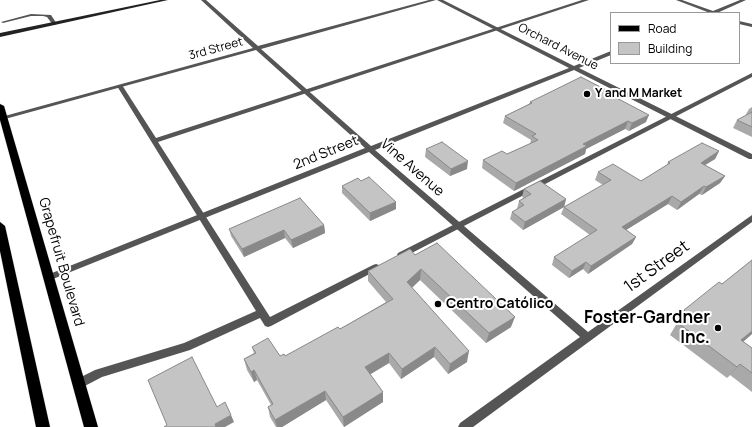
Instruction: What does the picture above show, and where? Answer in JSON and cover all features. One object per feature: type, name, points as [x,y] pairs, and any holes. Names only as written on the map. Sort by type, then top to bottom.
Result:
[{"type":"main road","name":"Grapefruit Boulevard","points":[[0,106],[50,277],[91,427]]},
{"type":"main road","points":[[0,226],[43,427]]},
{"type":"street","points":[[0,35],[166,0]]},
{"type":"street","name":"Vine Avenue","points":[[203,0],[370,149],[587,337]]},
{"type":"street","name":"3rd Street","points":[[3,118],[434,0]]},
{"type":"street","name":"Orchard Avenue","points":[[439,0],[752,157]]},
{"type":"street","points":[[154,141],[587,0]]},
{"type":"street","points":[[678,0],[710,12]]},
{"type":"street","points":[[715,12],[744,0]]},
{"type":"street","points":[[3,22],[31,15],[43,15],[49,16],[55,24]]},
{"type":"street","points":[[740,22],[752,26]]},
{"type":"street","name":"2nd Street","points":[[50,277],[610,53]]},
{"type":"street","points":[[120,86],[268,324],[752,75]]},
{"type":"street","name":"1st Street","points":[[464,427],[752,218]]},
{"type":"street","points":[[79,384],[99,374],[186,347],[262,313]]},
{"type":"building","points":[[581,77],[614,94],[611,95],[649,115],[632,123],[628,121],[583,144],[587,146],[516,183],[483,160],[502,151],[507,154],[538,140],[532,136],[536,134],[505,116]]},
{"type":"building","points":[[752,112],[752,127],[737,120]]},
{"type":"building","points":[[442,142],[468,161],[451,169],[426,149]]},
{"type":"building","points":[[702,143],[719,151],[701,163],[725,176],[706,187],[704,186],[681,202],[672,196],[622,227],[636,237],[591,266],[586,262],[572,271],[554,257],[597,230],[564,207],[611,180],[598,172],[613,164],[641,181],[670,163],[668,162]]},
{"type":"building","points":[[369,177],[396,202],[370,213],[342,186],[358,178],[361,181]]},
{"type":"building","points":[[540,181],[566,199],[525,222],[512,212],[524,205],[519,201],[531,194],[524,189]]},
{"type":"building","points":[[300,198],[324,225],[291,240],[284,230],[242,249],[229,229]]},
{"type":"building","points":[[437,243],[515,317],[489,333],[421,269],[407,282],[469,351],[450,364],[435,347],[402,369],[389,353],[365,367],[383,392],[343,417],[325,391],[275,420],[268,407],[273,404],[254,370],[251,372],[244,359],[256,353],[252,347],[268,338],[280,356],[284,354],[285,356],[338,327],[340,329],[393,299],[368,271],[410,249],[415,255]]},
{"type":"building","points":[[752,260],[752,331],[741,340],[752,348],[752,373],[740,364],[737,367],[678,323],[688,314],[684,310],[719,282],[722,284]]},
{"type":"building","points":[[192,357],[217,407],[225,402],[231,415],[215,424],[216,427],[164,427],[167,425],[148,380]]},
{"type":"place","name":"Y and M Market","points":[[587,94]]},
{"type":"place","name":"Centro Católico","points":[[438,304]]},
{"type":"place","name":"Foster-Gardner Inc.","points":[[718,328]]}]
